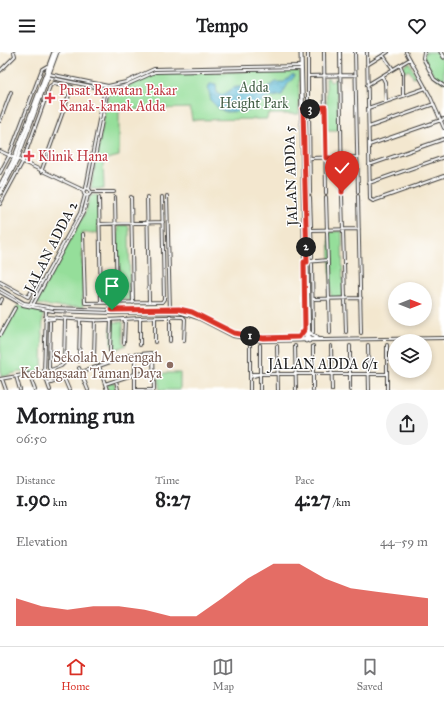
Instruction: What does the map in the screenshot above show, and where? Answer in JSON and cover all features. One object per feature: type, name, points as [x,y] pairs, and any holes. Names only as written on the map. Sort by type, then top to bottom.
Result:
[{"type":"main road","points":[[46,76],[54,52]]},
{"type":"main road","points":[[0,193],[15,160],[46,76],[57,52]]},
{"type":"main road","name":"JALAN ADDA 5","points":[[301,52],[307,339]]},
{"type":"main road","points":[[441,52],[444,58]]},
{"type":"main road","points":[[0,186],[15,160]]},
{"type":"main road","points":[[299,337],[307,330],[316,338]]},
{"type":"street","points":[[0,71],[15,56],[14,52]]},
{"type":"street","points":[[308,52],[308,103]]},
{"type":"street","points":[[324,52],[326,193]]},
{"type":"street","points":[[340,52],[346,332]]},
{"type":"street","points":[[356,52],[358,192]]},
{"type":"street","points":[[367,52],[370,199],[373,200],[444,176]]},
{"type":"street","points":[[367,65],[388,52]]},
{"type":"street","points":[[406,52],[426,88],[442,120],[444,128]]},
{"type":"street","points":[[424,52],[423,58],[434,79],[444,86]]},
{"type":"street","points":[[384,54],[393,69]]},
{"type":"street","points":[[367,85],[410,59]]},
{"type":"street","points":[[0,173],[9,156],[41,70],[49,64]]},
{"type":"street","points":[[400,65],[403,71],[403,96]]},
{"type":"street","points":[[74,81],[99,88],[106,88],[124,86],[155,72],[301,67]]},
{"type":"street","points":[[41,70],[46,76],[106,88]]},
{"type":"street","points":[[308,76],[356,75]]},
{"type":"street","points":[[382,76],[385,82],[386,102]]},
{"type":"street","points":[[42,172],[74,81]]},
{"type":"street","points":[[0,204],[22,163],[50,86],[54,83],[72,86]]},
{"type":"street","points":[[99,88],[103,91],[104,96]]},
{"type":"street","name":"JALAN ADDA 2","points":[[89,190],[106,88]]},
{"type":"street","name":"JALAN ADDA 2","points":[[32,306],[78,219],[84,211],[86,195],[89,190],[106,88]]},
{"type":"street","points":[[368,108],[426,88]]},
{"type":"street","points":[[0,121],[11,92]]},
{"type":"street","points":[[369,126],[434,104]]},
{"type":"street","points":[[302,108],[325,107]]},
{"type":"street","points":[[309,112],[310,193]]},
{"type":"street","points":[[369,145],[442,120]]},
{"type":"street","points":[[370,165],[444,139]]},
{"type":"street","points":[[0,151],[15,160],[83,190]]},
{"type":"street","points":[[370,183],[444,157]]},
{"type":"street","points":[[310,158],[358,158]]},
{"type":"street","name":"JALAN ADDA 2","points":[[83,190],[89,190]]},
{"type":"street","name":"JALAN ADDA 2","points":[[83,190],[86,195]]},
{"type":"street","points":[[89,190],[114,192]]},
{"type":"street","points":[[167,196],[170,311]]},
{"type":"street","points":[[358,196],[361,333]]},
{"type":"street","points":[[115,197],[117,303]]},
{"type":"street","points":[[131,197],[133,302]]},
{"type":"street","points":[[147,197],[149,302]]},
{"type":"street","points":[[83,234],[85,303],[162,302],[164,299],[162,197]]},
{"type":"street","points":[[310,197],[312,257]]},
{"type":"street","points":[[326,197],[330,333]]},
{"type":"street","points":[[99,198],[101,303]]},
{"type":"street","points":[[99,224],[163,222]]},
{"type":"street","points":[[311,230],[359,229]]},
{"type":"street","points":[[306,261],[328,260]]},
{"type":"street","points":[[312,264],[314,332]]},
{"type":"street","points":[[0,282],[28,297],[38,280],[43,283]]},
{"type":"street","name":"JALAN ADDA 2","points":[[29,305],[43,283]]},
{"type":"street","points":[[0,289],[29,305]]},
{"type":"street","points":[[0,292],[29,305],[46,308],[170,311],[190,315],[228,334],[263,341],[316,338],[327,340]]},
{"type":"street","points":[[313,299],[360,298]]},
{"type":"street","points":[[0,303],[2,299]]},
{"type":"street","points":[[125,303],[125,311]]},
{"type":"street","points":[[0,333],[15,308]]},
{"type":"street","points":[[46,308],[44,373],[50,390]]},
{"type":"street","points":[[125,311],[170,308],[192,312],[228,331],[250,338],[299,337],[327,340],[444,338]]},
{"type":"street","points":[[45,319],[111,320],[170,316],[184,318],[184,341]]},
{"type":"street","points":[[170,316],[170,341]]},
{"type":"street","points":[[140,317],[140,345]]},
{"type":"street","points":[[155,317],[155,342]]},
{"type":"street","points":[[124,343],[125,319]]},
{"type":"street","points":[[50,322],[49,368],[53,370],[64,363],[65,320]]},
{"type":"street","points":[[79,361],[80,320]]},
{"type":"street","points":[[94,356],[95,320]]},
{"type":"street","points":[[110,351],[111,320]]},
{"type":"street","points":[[250,338],[250,390]]},
{"type":"street","points":[[368,345],[369,390]]},
{"type":"street","points":[[387,345],[387,390]]},
{"type":"street","points":[[260,346],[260,390]]},
{"type":"street","points":[[277,346],[278,390]]},
{"type":"street","points":[[295,346],[296,390]]},
{"type":"street","points":[[313,346],[313,390]]},
{"type":"street","points":[[331,346],[332,390]]},
{"type":"street","points":[[350,346],[350,390]]},
{"type":"street","points":[[48,384],[98,366],[135,355],[152,354],[154,390],[135,390],[135,355]]},
{"type":"street","points":[[98,366],[107,390]]},
{"type":"street","points":[[79,368],[88,390]]},
{"type":"street","points":[[105,384],[135,374],[153,372]]},
{"type":"street","points":[[6,390],[1,380],[16,375],[29,374],[35,390]]},
{"type":"street","points":[[250,374],[260,375]]},
{"type":"street","name":"JALAN ADDA 6/1","points":[[260,375],[387,374]]},
{"type":"street","points":[[16,375],[20,390]]},
{"type":"street","points":[[250,377],[260,375]]},
{"type":"street","points":[[64,378],[69,390]]},
{"type":"street","points":[[116,380],[118,390]]},
{"type":"green space","points":[[425,52],[438,52],[444,63],[444,83],[435,77],[424,58]]},
{"type":"green space","points":[[409,62],[416,76],[413,77],[409,70],[405,72],[402,67]]},
{"type":"green space","name":"Adda Height Park","points":[[297,70],[299,72],[299,114],[268,114],[267,119],[192,120],[190,108],[119,110],[119,156],[103,160],[104,189],[91,189],[108,95],[112,94],[114,90],[128,86],[153,74]]},
{"type":"green space","points":[[326,78],[329,78],[330,82],[334,81],[334,78],[337,78],[338,130],[327,130]]},
{"type":"green space","points":[[92,195],[98,195],[98,233],[82,233],[83,307],[58,307],[38,304],[36,302],[86,211],[89,199]]},
{"type":"green space","points":[[118,225],[127,225],[129,228],[130,300],[118,299]]},
{"type":"green space","points":[[342,231],[343,297],[331,298],[329,232]]},
{"type":"green space","points":[[18,305],[41,311],[43,313],[42,372],[19,372],[1,377],[0,338]]},
{"type":"green space","points":[[111,322],[123,322],[123,343],[126,345],[115,350],[115,346],[111,345]]},
{"type":"green space","points":[[159,373],[180,373],[180,390],[159,390]]},
{"type":"green space","points":[[114,382],[116,390],[108,390],[107,384]]},
{"type":"water","points":[[293,74],[295,76],[288,84],[282,95],[268,97],[249,111],[226,112],[219,109],[211,101],[208,87],[211,83],[216,84],[217,93],[220,95],[237,87],[261,91],[276,82],[284,82]]},
{"type":"place","name":"Pusat Rawatan Pakar Kanak-kanak Adda","points":[[50,98]]},
{"type":"place","name":"Klinik Hana","points":[[29,156]]},
{"type":"place","name":"Sekolah Menengah Kebangsaan Taman Daya","points":[[170,365]]},
{"type":"route","points":[[112,310],[179,309],[192,312],[234,333],[263,338],[299,337],[303,334],[305,329],[304,262],[307,262],[303,109],[325,107],[326,158],[342,158],[342,192]]}]
